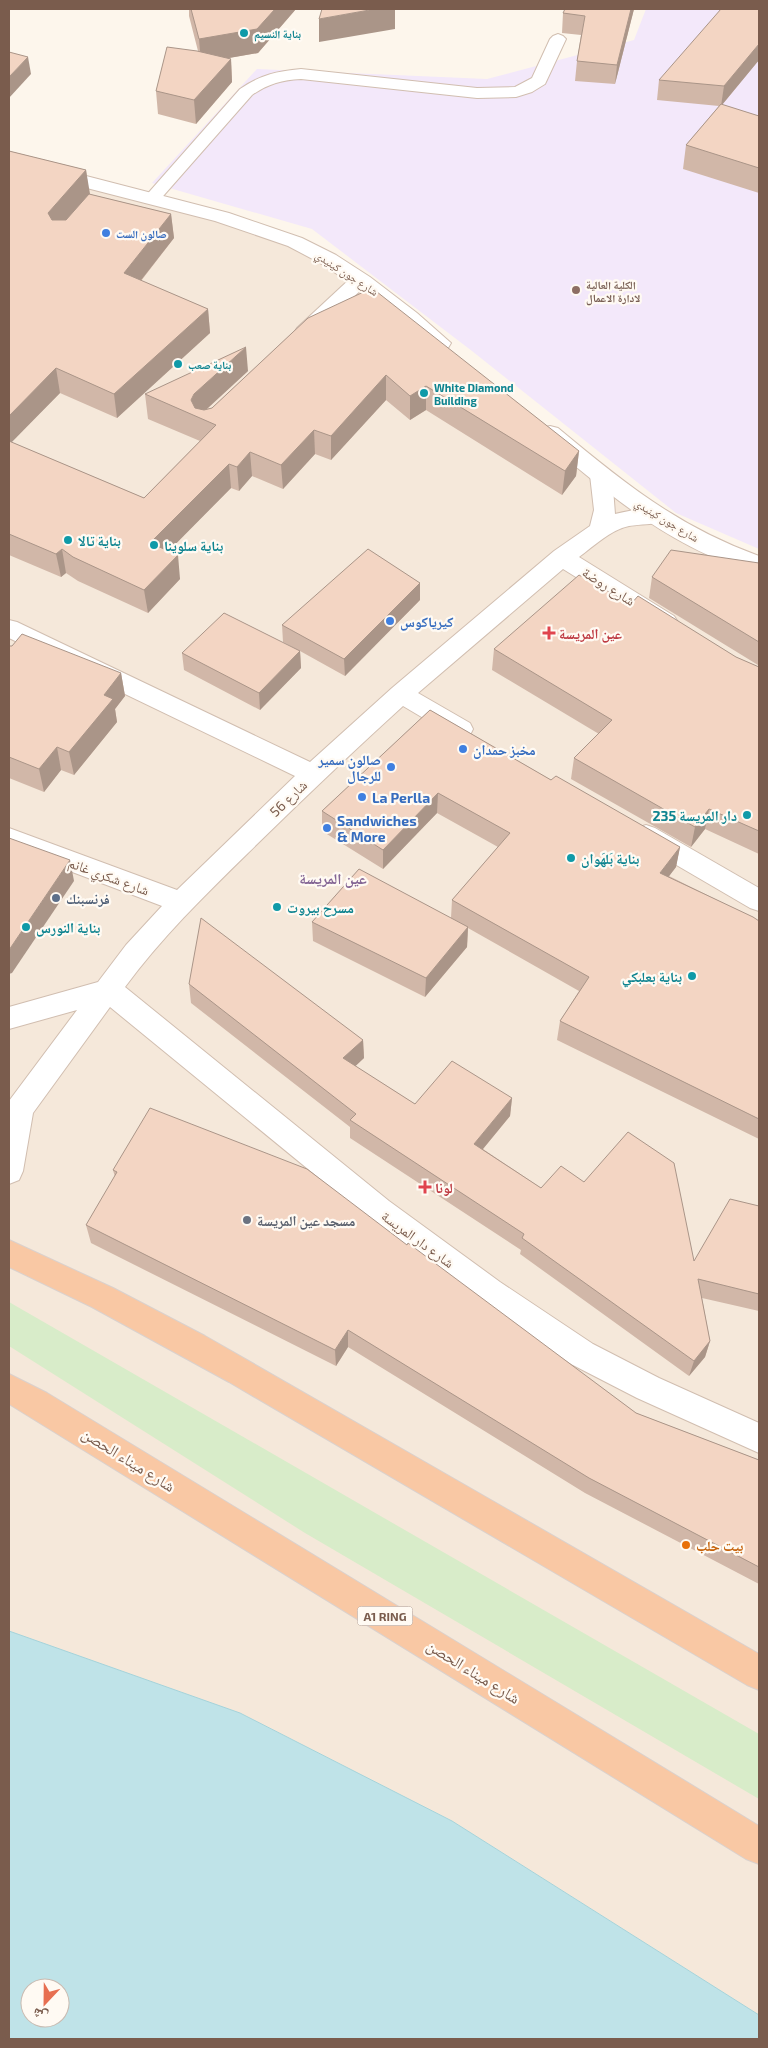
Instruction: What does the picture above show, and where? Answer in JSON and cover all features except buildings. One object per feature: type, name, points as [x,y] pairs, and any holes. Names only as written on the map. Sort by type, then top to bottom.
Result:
[{"type":"highway","points":[[9,1253],[109,1301],[251,1377],[759,1673]]},
{"type":"highway","name":"شارع ميناء الحصن","points":[[9,1388],[759,1846]]},
{"type":"street","name":"شارع جون كينيدي","points":[[9,162],[101,195],[151,198],[236,220],[272,233],[312,251],[360,280],[398,307],[458,357]]},
{"type":"street","points":[[290,346],[360,280]]},
{"type":"street","name":"شارع جون كينيدي","points":[[533,419],[625,494],[657,516],[704,543],[759,565]]},
{"type":"street","points":[[601,475],[605,510],[601,529]]},
{"type":"street","name":"شارع 56","points":[[9,1171],[14,1114],[135,954],[181,902],[313,774],[401,694],[562,557],[601,529],[619,520],[657,516]]},
{"type":"street","name":"شارع روضة","points":[[562,557],[685,634]]},
{"type":"street","points":[[9,628],[25,644],[313,774]]},
{"type":"street","points":[[401,694],[478,738]]},
{"type":"street","points":[[623,822],[759,901]]},
{"type":"street","name":"شارع شكري غانم","points":[[9,838],[181,902]]},
{"type":"street","points":[[9,1018],[109,990]]},
{"type":"street","name":"شارع دار المريسة","points":[[109,990],[379,1210],[489,1292],[582,1354],[648,1388],[759,1438]]},
{"type":"lane","points":[[151,198],[246,92],[259,83],[283,76],[314,74],[476,93],[516,92],[526,89],[538,81],[558,39]]},
{"type":"shaded area","name":"الكلية العالية لادارة الاعمال","points":[[646,9],[716,9],[759,22],[759,549],[676,513],[472,351],[312,229],[152,183],[257,69],[487,79],[634,40]]},
{"type":"shaded area","points":[[9,162],[235,220],[312,251],[625,494],[759,565],[759,2015],[452,1821],[240,1713],[9,1631]]},
{"type":"green space","points":[[9,1302],[759,1734],[759,1799],[305,1533],[9,1346]]},
{"type":"water","points":[[9,1631],[240,1713],[452,1821],[759,2015],[759,2039],[9,2039]]},
{"type":"place","name":"بناية النسيم","points":[[244,33]]},
{"type":"place","name":"صالون الست","points":[[106,233]]},
{"type":"place","name":"الكلية العالية لادارة الاعمال","points":[[576,290]]},
{"type":"place","name":"بناية صعب","points":[[178,364]]},
{"type":"place","name":"White Diamond Building","points":[[424,393]]},
{"type":"place","name":"بناية تالا","points":[[68,540]]},
{"type":"place","name":"بناية سلوينا","points":[[154,545]]},
{"type":"place","name":"كيرياكوس","points":[[390,621]]},
{"type":"place","name":"عين المريسة","points":[[549,633]]},
{"type":"place","name":"مخبز حمدان","points":[[463,749]]},
{"type":"place","name":"صالون سمير للرجال","points":[[391,767]]},
{"type":"place","name":"La Perlla","points":[[362,797]]},
{"type":"place","name":"دار المريسة 235","points":[[747,815]]},
{"type":"place","name":"Sandwiches & More","points":[[327,828]]},
{"type":"place","name":"بناية بَلهَوان","points":[[571,858]]},
{"type":"place","name":"فرنسبنك","points":[[56,898]]},
{"type":"place","name":"مسرح بيروت","points":[[277,907]]},
{"type":"place","name":"بناية النورس","points":[[26,927]]},
{"type":"place","name":"بناية بعلبكي","points":[[692,976]]},
{"type":"place","name":"لونا","points":[[425,1187]]},
{"type":"place","name":"مسجد عين المريسة","points":[[247,1220]]},
{"type":"place","name":"بيت حلب","points":[[686,1545]]},
{"type":"district","name":"عين المريسة","points":[[333,878]]}]
